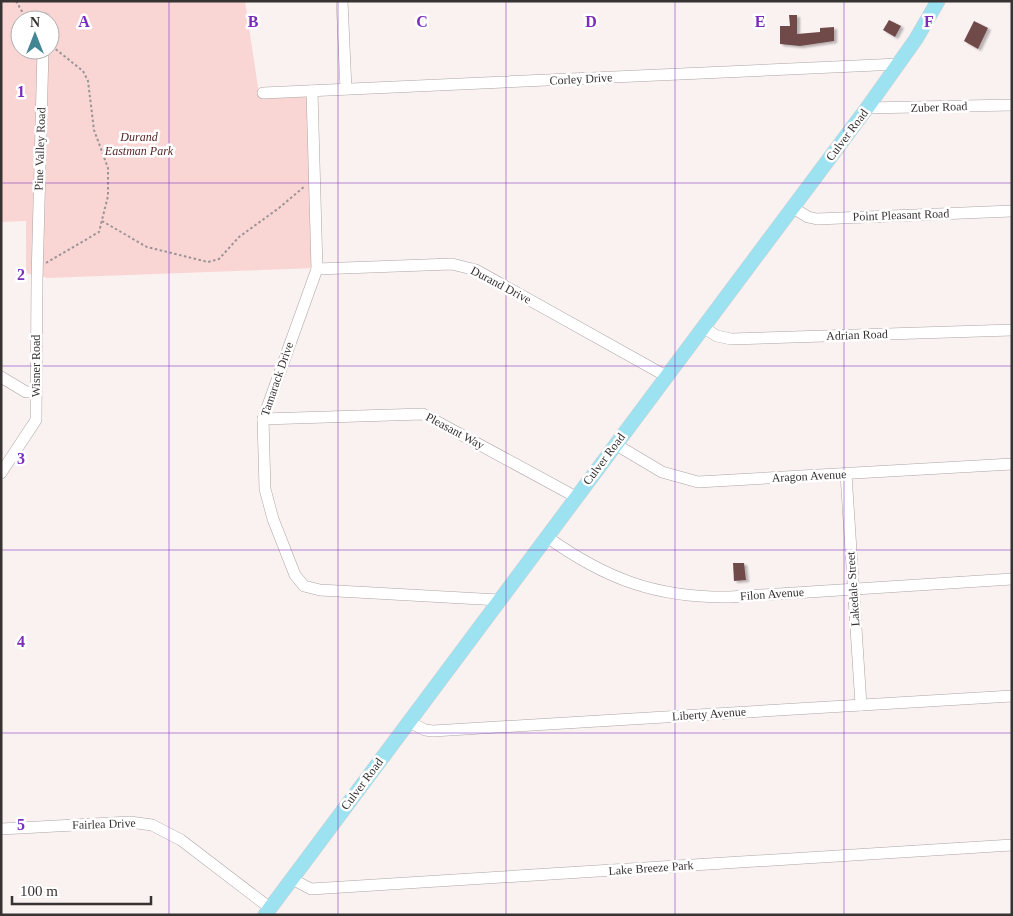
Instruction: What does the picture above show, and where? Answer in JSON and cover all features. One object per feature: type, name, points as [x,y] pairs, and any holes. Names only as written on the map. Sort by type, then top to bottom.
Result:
[{"type":"main road","name":"Culver Road","points":[[268,911],[867,108],[898,64],[938,1]]},
{"type":"street","points":[[342,1],[346,89]]},
{"type":"street","name":"Pine Valley Road","points":[[37,248],[43,60]]},
{"type":"street","name":"Corley Drive","points":[[263,93],[898,64]]},
{"type":"street","name":"Tamarack Drive","points":[[312,91],[317,268],[263,418],[265,489],[273,519],[295,575],[304,586],[320,590],[500,600]]},
{"type":"street","name":"Zuber Road","points":[[867,108],[1012,105]]},
{"type":"street","name":"Point Pleasant Road","points":[[793,208],[808,217],[817,218],[1012,211]]},
{"type":"street","name":"Wisner Road","points":[[1,473],[36,420],[37,248]]},
{"type":"street","name":"Durand Drive","points":[[317,268],[452,264],[464,266],[476,270],[666,376]]},
{"type":"street","name":"Adrian Road","points":[[704,328],[717,336],[731,339],[1012,330]]},
{"type":"street","points":[[1,377],[26,392],[36,392]]},
{"type":"street","name":"Pleasant Way","points":[[263,418],[423,414],[576,497]]},
{"type":"street","name":"Aragon Avenue","points":[[615,444],[662,472],[698,482],[1012,464]]},
{"type":"street","name":"Lakedale Street","points":[[846,474],[861,704]]},
{"type":"street","name":"Filon Avenue","points":[[546,537],[606,574],[632,584],[664,592],[730,597],[1012,580]]},
{"type":"street","name":"Liberty Avenue","points":[[409,722],[425,730],[433,731],[1012,696]]},
{"type":"street","name":"Fairlea Drive","points":[[1,829],[130,822],[152,825],[181,840],[268,911]]},
{"type":"street","name":"Lake Breeze Park","points":[[292,879],[311,889],[1012,845]]},
{"type":"path","points":[[37,267],[59,257],[99,232],[108,196],[108,168],[94,130],[88,81],[83,71],[60,52]]},
{"type":"path","points":[[102,221],[147,247],[208,262],[218,259],[239,237],[279,208],[314,177]]},
{"type":"green space","name":"Durand Eastman Park","points":[[1,1],[245,1],[259,94],[311,93],[317,268],[48,278],[26,273],[26,221],[1,222]]},
{"type":"building","points":[[789,15],[797,15],[797,34],[820,32],[820,28],[834,27],[834,41],[800,46],[780,44],[780,26],[790,26]]},
{"type":"building","points":[[889,20],[901,26],[895,37],[883,30]]},
{"type":"building","points":[[974,21],[988,28],[978,49],[964,41]]},
{"type":"building","points":[[733,563],[744,563],[746,580],[734,581]]}]
